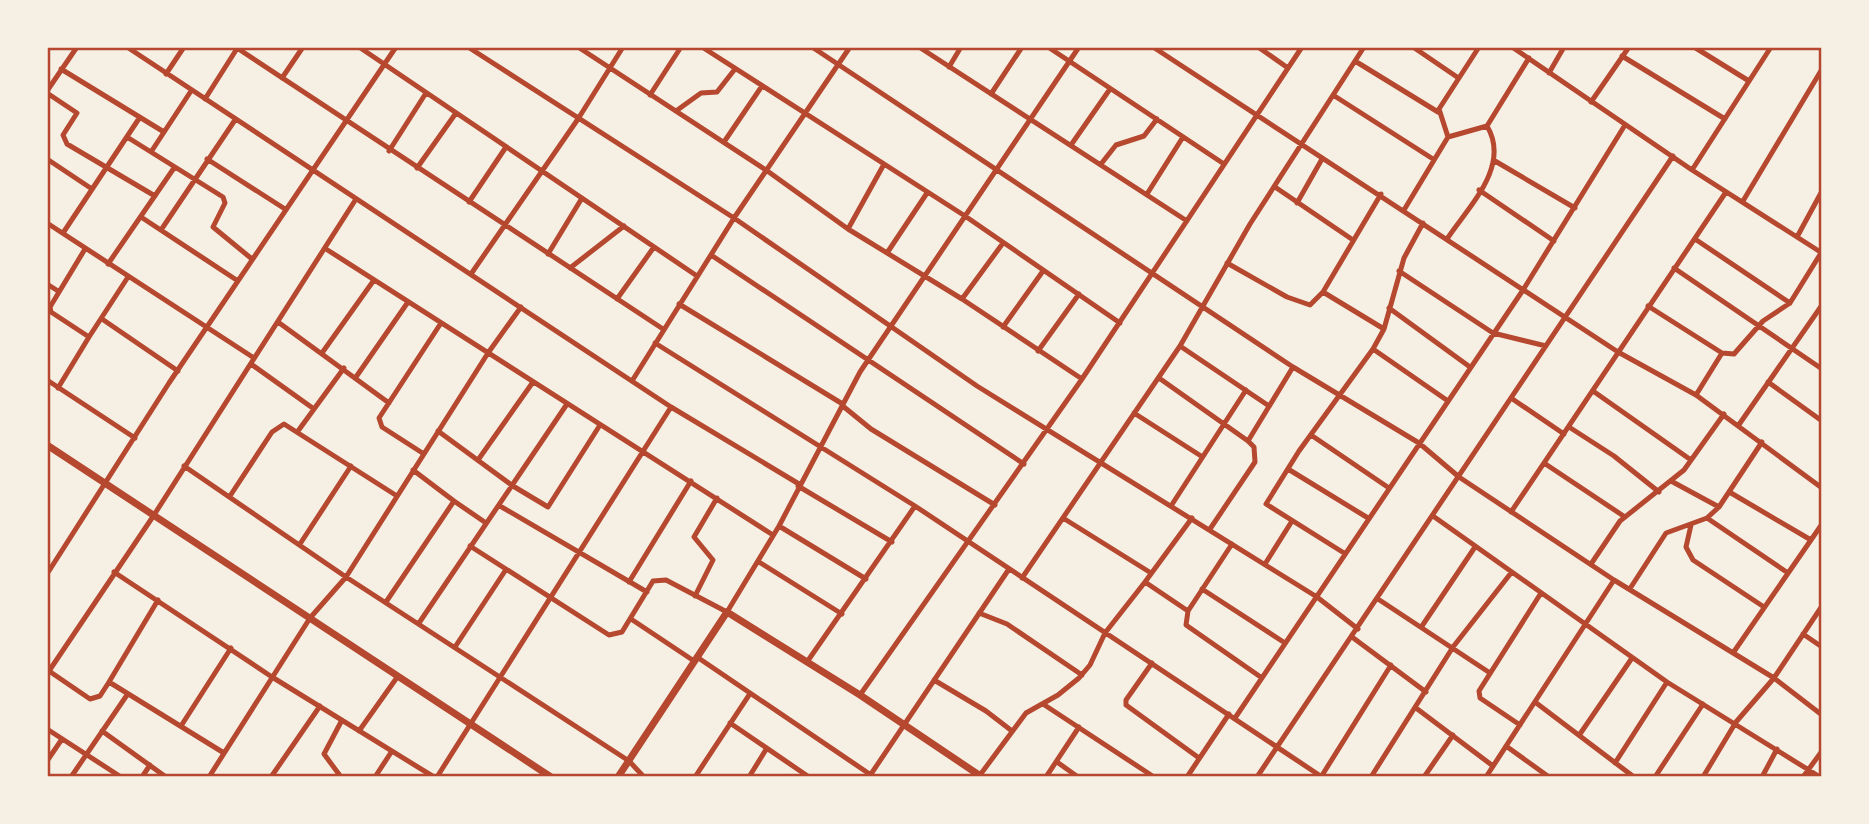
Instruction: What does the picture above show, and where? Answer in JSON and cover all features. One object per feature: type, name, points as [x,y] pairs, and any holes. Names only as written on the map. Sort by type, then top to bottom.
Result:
[{"type":"main road","points":[[47,445],[551,777]]},
{"type":"main road","points":[[618,777],[727,612],[860,695],[981,776]]},
{"type":"street","points":[[77,47],[47,92],[77,113],[63,135],[64,141],[155,196]]},
{"type":"street","points":[[127,47],[671,407],[892,542]]},
{"type":"street","points":[[166,74],[184,47]]},
{"type":"street","points":[[282,78],[303,47]]},
{"type":"street","points":[[359,47],[697,276]]},
{"type":"street","points":[[47,574],[206,328],[396,47]]},
{"type":"street","points":[[468,47],[734,218],[977,386],[1317,597],[1358,629]]},
{"type":"street","points":[[579,47],[766,170],[848,229],[962,299],[1082,379]]},
{"type":"street","points":[[471,274],[578,119],[623,47]]},
{"type":"street","points":[[650,94],[681,47]]},
{"type":"street","points":[[702,47],[883,166],[965,216],[1120,323]]},
{"type":"street","points":[[812,47],[1293,368],[1419,443],[1459,477],[1614,580],[1631,587],[1774,678],[1822,715]]},
{"type":"street","points":[[632,381],[734,218],[850,47]]},
{"type":"street","points":[[919,47],[1187,221]]},
{"type":"street","points":[[948,67],[961,47]]},
{"type":"street","points":[[991,94],[1023,47]]},
{"type":"street","points":[[1048,47],[1224,164]]},
{"type":"street","points":[[470,547],[609,635],[622,632],[653,581],[666,580],[727,612],[759,562],[867,361],[1079,47]]},
{"type":"street","points":[[1153,47],[1256,117],[1381,194],[1618,352],[1696,395],[1822,488]]},
{"type":"street","points":[[1258,47],[1288,68]]},
{"type":"street","points":[[860,695],[1048,429],[1153,275],[1302,47]]},
{"type":"street","points":[[1022,578],[1204,309],[1227,263],[1364,47]]},
{"type":"street","points":[[1413,47],[1457,78]]},
{"type":"street","points":[[1438,112],[1479,47]]},
{"type":"street","points":[[1512,47],[1692,170],[1822,253],[1790,303],[1759,326],[1734,354],[1722,353],[1648,306]]},
{"type":"street","points":[[1549,73],[1564,47]]},
{"type":"street","points":[[1591,102],[1629,47]]},
{"type":"street","points":[[1694,47],[1749,81]]},
{"type":"street","points":[[1692,170],[1771,47]]},
{"type":"street","points":[[205,99],[238,48],[346,122],[663,329]]},
{"type":"street","points":[[1622,56],[1725,119]]},
{"type":"street","points":[[1405,210],[1448,136],[1487,125],[1529,58]]},
{"type":"street","points":[[1355,61],[1438,112],[1448,136]]},
{"type":"street","points":[[61,69],[164,132]]},
{"type":"street","points":[[676,111],[701,93],[718,92],[735,69]]},
{"type":"street","points":[[1743,201],[1822,69]]},
{"type":"street","points":[[724,142],[762,86]]},
{"type":"street","points":[[1071,145],[1110,89]]},
{"type":"street","points":[[151,152],[191,91]]},
{"type":"street","points":[[389,150],[426,93]]},
{"type":"street","points":[[1333,95],[1433,159]]},
{"type":"street","points":[[417,168],[456,113]]},
{"type":"street","points":[[63,233],[140,117]]},
{"type":"street","points":[[1101,164],[1116,145],[1144,136],[1157,119]]},
{"type":"street","points":[[161,230],[235,120]]},
{"type":"street","points":[[1447,239],[1495,161],[1487,125]]},
{"type":"street","points":[[1235,718],[1523,290],[1625,125]]},
{"type":"street","points":[[127,137],[224,199],[225,203],[213,224],[215,232],[252,259]]},
{"type":"street","points":[[1147,194],[1184,137]]},
{"type":"street","points":[[468,202],[506,146]]},
{"type":"street","points":[[1257,777],[1673,156]]},
{"type":"street","points":[[47,159],[92,189]]},
{"type":"street","points":[[207,159],[285,209]]},
{"type":"street","points":[[1297,203],[1322,159]]},
{"type":"street","points":[[1495,161],[1574,208]]},
{"type":"street","points":[[848,229],[883,166]]},
{"type":"street","points":[[108,264],[174,168]]},
{"type":"street","points":[[1275,187],[1353,240]]},
{"type":"street","points":[[1479,190],[1553,241]]},
{"type":"street","points":[[1797,237],[1822,191]]},
{"type":"street","points":[[1511,512],[1726,192]]},
{"type":"street","points":[[887,253],[927,193]]},
{"type":"street","points":[[1227,263],[1310,305],[1323,292],[1381,194]]},
{"type":"street","points":[[548,254],[582,198]]},
{"type":"street","points":[[158,600],[100,696],[90,699],[48,672],[154,515],[356,199]]},
{"type":"street","points":[[141,216],[238,281]]},
{"type":"street","points":[[47,223],[206,328],[314,409]]},
{"type":"street","points":[[1344,553],[1266,504],[1311,435],[1373,349],[1384,329],[1399,271],[1423,223]]},
{"type":"street","points":[[570,268],[624,226]]},
{"type":"street","points":[[1695,239],[1790,303]]},
{"type":"street","points":[[962,299],[1003,243]]},
{"type":"street","points":[[617,299],[654,247]]},
{"type":"street","points":[[85,249],[50,306],[51,312],[89,337]]},
{"type":"street","points":[[326,249],[773,536]]},
{"type":"street","points":[[710,255],[1024,464]]},
{"type":"street","points":[[1674,268],[1822,369]]},
{"type":"street","points":[[1003,327],[1043,271]]},
{"type":"street","points":[[1399,271],[1493,332],[1546,346]]},
{"type":"street","points":[[58,388],[128,277]]},
{"type":"street","points":[[322,353],[374,280]]},
{"type":"street","points":[[47,284],[58,291]]},
{"type":"street","points":[[1323,292],[1384,329]]},
{"type":"street","points":[[1038,351],[1079,294]]},
{"type":"street","points":[[356,377],[408,302]]},
{"type":"street","points":[[679,304],[843,405],[872,429],[996,505]]},
{"type":"street","points":[[1738,426],[1822,305]]},
{"type":"street","points":[[209,777],[310,618],[346,577],[488,353],[521,307]]},
{"type":"street","points":[[1389,308],[1471,367]]},
{"type":"street","points":[[102,319],[178,371]]},
{"type":"street","points":[[278,322],[389,403]]},
{"type":"street","points":[[424,454],[379,423],[379,418],[441,323]]},
{"type":"street","points":[[655,343],[915,506],[1322,777],[1391,665]]},
{"type":"street","points":[[1180,346],[1269,406]]},
{"type":"street","points":[[1373,349],[1448,401]]},
{"type":"street","points":[[1696,395],[1722,353]]},
{"type":"street","points":[[298,431],[344,368]]},
{"type":"street","points":[[1248,441],[1293,368]]},
{"type":"street","points":[[1159,378],[1254,447],[1255,463],[1210,529]]},
{"type":"street","points":[[47,380],[135,438]]},
{"type":"street","points":[[478,460],[533,382]]},
{"type":"street","points":[[1768,382],[1822,421]]},
{"type":"street","points":[[1171,506],[1246,390]]},
{"type":"street","points":[[1592,391],[1691,460]]},
{"type":"street","points":[[1511,398],[1564,434]]},
{"type":"street","points":[[419,624],[567,404]]},
{"type":"street","points":[[114,572],[272,677],[436,777],[671,407]]},
{"type":"street","points":[[1134,413],[1201,456]]},
{"type":"street","points":[[1591,564],[1625,517],[1671,481],[1691,460],[1724,414]]},
{"type":"street","points":[[230,496],[279,425],[290,426],[397,496]]},
{"type":"street","points":[[438,431],[513,486],[548,507],[600,425]]},
{"type":"street","points":[[1569,427],[1614,456],[1658,492]]},
{"type":"street","points":[[1311,435],[1389,488]]},
{"type":"street","points":[[1631,587],[1666,533],[1707,518],[1719,507],[1762,442]]},
{"type":"street","points":[[1544,463],[1625,517]]},
{"type":"street","points":[[184,466],[346,577],[629,761],[644,777]]},
{"type":"street","points":[[300,544],[351,466]]},
{"type":"street","points":[[1288,469],[1368,518]]},
{"type":"street","points":[[413,470],[486,523]]},
{"type":"street","points":[[629,582],[691,481]]},
{"type":"street","points":[[1671,481],[1719,507]]},
{"type":"street","points":[[1731,492],[1811,540]]},
{"type":"street","points":[[695,596],[713,560],[694,537],[717,498]]},
{"type":"street","points":[[386,602],[454,501]]},
{"type":"street","points":[[500,506],[647,592]]},
{"type":"street","points":[[807,662],[915,506]]},
{"type":"street","points":[[1433,516],[1667,682],[1736,722],[1820,777]]},
{"type":"street","points":[[1063,518],[1151,573]]},
{"type":"street","points":[[981,776],[1026,713],[1058,695],[1082,675],[1105,632],[1192,518]]},
{"type":"street","points":[[1707,518],[1788,573]]},
{"type":"street","points":[[1265,564],[1292,521]]},
{"type":"street","points":[[1732,653],[1822,524]]},
{"type":"street","points":[[1691,525],[1686,547],[1693,560],[1764,607]]},
{"type":"street","points":[[779,526],[866,579]]},
{"type":"street","points":[[1232,544],[1184,618],[1190,630],[1262,678]]},
{"type":"street","points":[[1422,626],[1475,547]]},
{"type":"street","points":[[759,562],[842,614]]},
{"type":"street","points":[[631,619],[870,776],[1009,569]]},
{"type":"street","points":[[455,647],[505,571]]},
{"type":"street","points":[[1371,777],[1453,647],[1511,572]]},
{"type":"street","points":[[1486,777],[1614,580]]},
{"type":"street","points":[[1145,582],[1188,611]]},
{"type":"street","points":[[1202,589],[1285,643]]},
{"type":"street","points":[[1520,724],[1480,698],[1480,686],[1541,593]]},
{"type":"street","points":[[1378,599],[1490,673]]},
{"type":"street","points":[[1703,777],[1736,722],[1774,678],[1822,606]]},
{"type":"street","points":[[979,613],[1007,624],[1082,675]]},
{"type":"street","points":[[1803,634],[1822,647]]},
{"type":"street","points":[[1352,637],[1426,692]]},
{"type":"street","points":[[181,726],[231,648]]},
{"type":"street","points":[[1580,734],[1632,658]]},
{"type":"street","points":[[1152,663],[1126,700],[1126,705],[1199,758]]},
{"type":"street","points":[[359,731],[398,676]]},
{"type":"street","points":[[934,680],[986,711],[1012,731]]},
{"type":"street","points":[[109,682],[224,753]]},
{"type":"street","points":[[1615,763],[1667,682]]},
{"type":"street","points":[[71,777],[127,695]]},
{"type":"street","points":[[695,777],[749,695]]},
{"type":"street","points":[[1535,702],[1580,734],[1631,776]]},
{"type":"street","points":[[1043,704],[1154,777]]},
{"type":"street","points":[[1655,777],[1703,704]]},
{"type":"street","points":[[271,777],[320,706]]},
{"type":"street","points":[[1416,708],[1493,766]]},
{"type":"street","points":[[1187,777],[1229,714]]},
{"type":"street","points":[[341,777],[324,754],[342,720]]},
{"type":"street","points":[[730,723],[806,776]]},
{"type":"street","points":[[1046,777],[1079,727]]},
{"type":"street","points":[[47,729],[121,777]]},
{"type":"street","points":[[102,730],[166,777]]},
{"type":"street","points":[[1424,777],[1453,735]]},
{"type":"street","points":[[47,761],[62,738]]},
{"type":"street","points":[[1506,746],[1549,777]]},
{"type":"street","points":[[748,777],[767,748]]},
{"type":"street","points":[[1762,777],[1777,749]]},
{"type":"street","points":[[375,777],[391,751]]},
{"type":"street","points":[[1803,777],[1822,751]]},
{"type":"street","points":[[1056,762],[1078,777]]},
{"type":"street","points":[[142,777],[150,765]]}]
